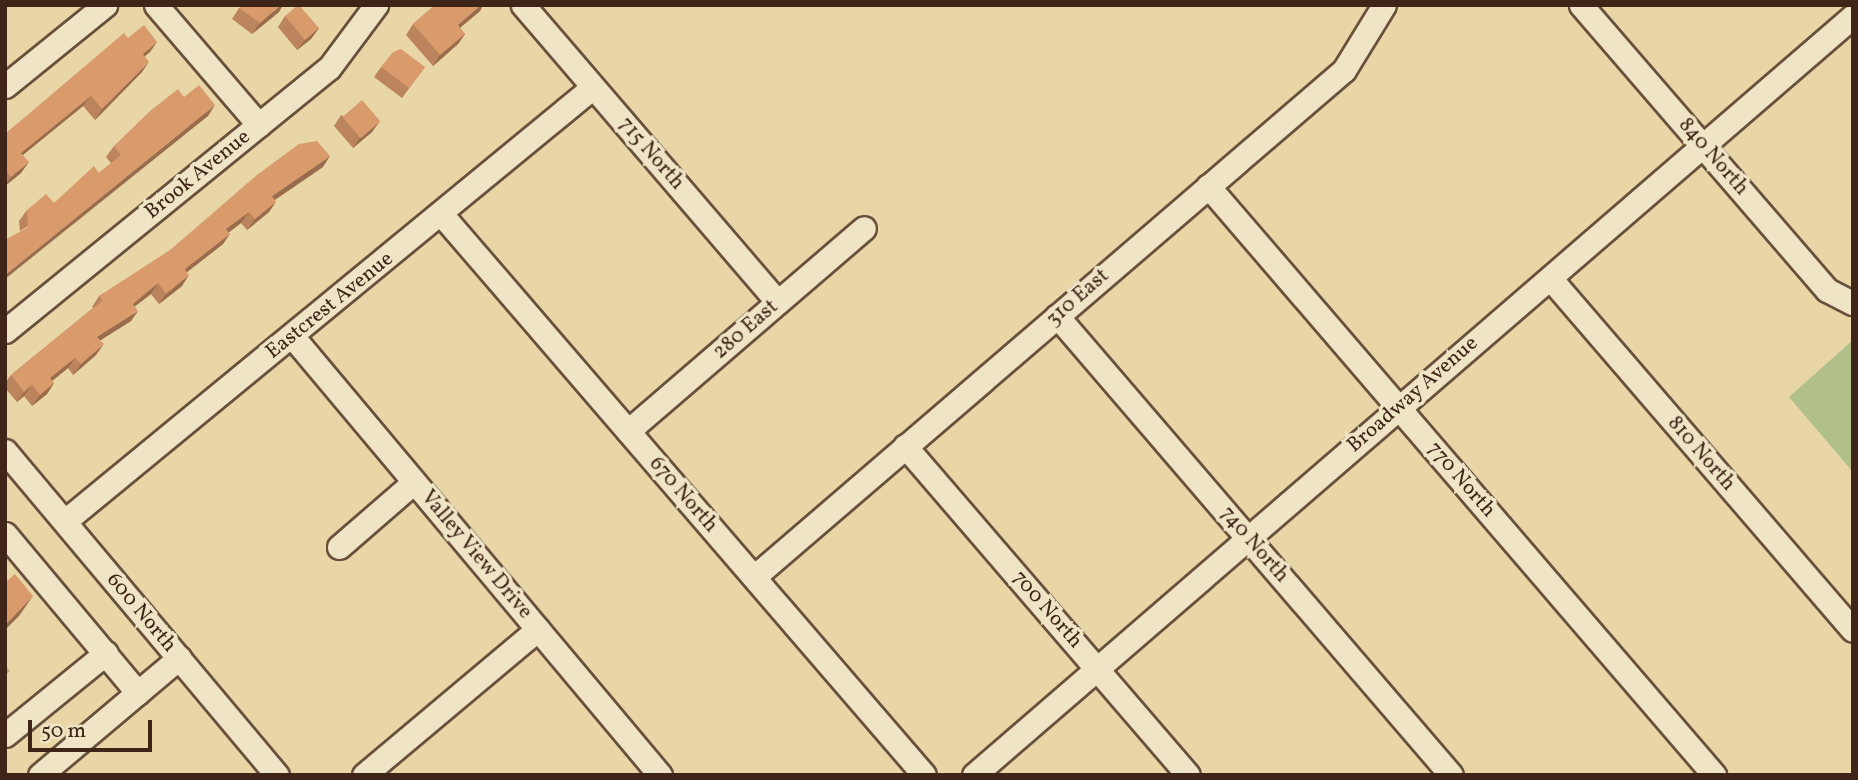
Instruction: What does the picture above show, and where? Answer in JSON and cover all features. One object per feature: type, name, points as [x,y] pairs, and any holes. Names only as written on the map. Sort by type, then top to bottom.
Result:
[{"type":"street","points":[[5,86],[105,5]]},
{"type":"street","points":[[156,5],[259,125]]},
{"type":"street","name":"Brook Avenue","points":[[5,331],[330,68],[376,5]]},
{"type":"street","name":"715 North","points":[[523,5],[778,302]]},
{"type":"street","name":"310 East","points":[[754,577],[1350,64],[1384,5]]},
{"type":"street","name":"840 North","points":[[1581,5],[1827,290],[1850,304]]},
{"type":"street","name":"Broadway Avenue","points":[[974,775],[1703,146],[1849,13]]},
{"type":"street","name":"Eastcrest Avenue","points":[[65,522],[442,215],[593,87]]},
{"type":"street","name":"770 North","points":[[1208,186],[1714,775]]},
{"type":"street","name":"670 North","points":[[442,215],[924,775]]},
{"type":"street","name":"280 East","points":[[628,432],[864,228]]},
{"type":"street","name":"810 North","points":[[1550,278],[1853,630]]},
{"type":"street","name":"740 North","points":[[1057,316],[1451,775]]},
{"type":"street","name":"Valley View Drive","points":[[292,336],[660,775]]},
{"type":"street","name":"700 North","points":[[905,446],[1188,775]]},
{"type":"street","name":"600 North","points":[[8,461],[65,522],[277,775]]},
{"type":"street","points":[[339,547],[414,482]]},
{"type":"street","points":[[5,534],[138,693]]},
{"type":"street","points":[[364,775],[538,629]]},
{"type":"street","points":[[5,735],[106,653]]},
{"type":"street","points":[[40,775],[179,658]]},
{"type":"green space","points":[[1853,340],[1853,472],[1789,397]]},
{"type":"building","points":[[243,5],[281,5],[260,23],[239,8]]},
{"type":"building","points":[[298,5],[319,28],[305,40],[285,16]]},
{"type":"building","points":[[435,5],[481,5],[458,25],[465,34],[440,55],[413,24]]},
{"type":"building","points":[[144,25],[157,42],[143,54],[149,62],[102,109],[91,96],[21,153],[29,162],[11,177],[5,170],[5,134],[124,33],[128,38]]},
{"type":"building","points":[[401,49],[425,67],[409,88],[381,67],[393,52]]},
{"type":"building","points":[[199,85],[215,105],[5,275],[5,240],[28,227],[27,210],[46,194],[54,203],[94,166],[99,173],[121,155],[114,146],[150,111],[178,89],[184,97]]},
{"type":"building","points":[[362,100],[380,121],[361,138],[342,117]]},
{"type":"building","points":[[317,141],[330,156],[272,196],[276,202],[255,219],[249,212],[226,229],[230,234],[185,269],[189,275],[166,294],[158,283],[133,304],[138,311],[97,337],[104,344],[81,364],[75,358],[50,378],[54,383],[40,395],[32,385],[24,392],[11,375],[103,300],[99,296],[170,250],[257,175],[299,144]]},
{"type":"building","points":[[15,574],[33,596],[5,625],[5,580]]}]
